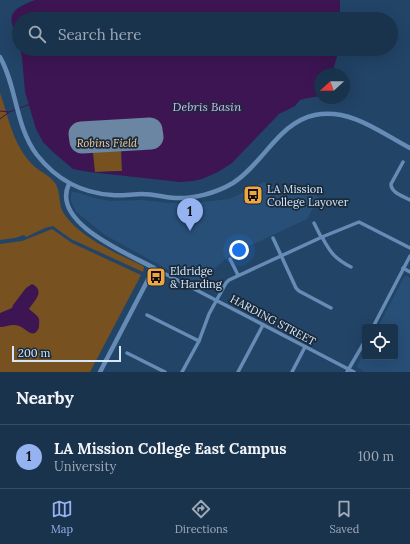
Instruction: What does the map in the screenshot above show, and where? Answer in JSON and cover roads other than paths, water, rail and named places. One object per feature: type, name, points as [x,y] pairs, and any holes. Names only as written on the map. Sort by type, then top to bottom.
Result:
[{"type":"street","points":[[0,57],[7,71],[25,133],[36,154],[50,169],[68,184],[97,193],[113,195],[142,194],[176,198],[196,196],[216,191],[242,176],[288,128],[302,119],[325,114],[341,115],[357,120],[410,148]]},
{"type":"street","points":[[403,162],[390,184],[390,188],[392,191],[410,200]]},
{"type":"street","name":"HARDING STREET","points":[[68,184],[66,191],[67,204],[74,217],[92,233],[154,268],[354,372]]},
{"type":"street","points":[[182,372],[199,341],[216,300],[226,283],[238,275],[321,237],[359,222],[410,248]]},
{"type":"street","points":[[314,223],[331,253],[336,258],[351,267]]},
{"type":"street","points":[[273,238],[293,284],[299,291],[331,308]]},
{"type":"street","points":[[375,324],[410,256]]},
{"type":"street","points":[[230,259],[238,275]]},
{"type":"street","points":[[100,372],[154,268]]},
{"type":"street","points":[[403,268],[410,272]]},
{"type":"street","points":[[147,315],[199,341]]},
{"type":"street","points":[[238,372],[263,325]]},
{"type":"street","points":[[348,370],[362,346]]},
{"type":"street","points":[[292,372],[305,347]]},
{"type":"street","points":[[127,353],[165,372]]},
{"type":"water","points":[[35,0],[340,0],[340,12],[14,12]]},
{"type":"water","name":"Debris Basin","points":[[22,56],[337,56],[334,68],[314,68],[314,97],[300,100],[295,106],[279,114],[232,163],[218,172],[202,179],[180,182],[89,172],[73,169],[43,142],[36,129],[25,92]],"holes":[[[153,126],[153,144],[121,145],[122,171],[95,172],[92,144],[79,144],[78,129]]]},
{"type":"water","points":[[32,284],[36,287],[39,293],[29,309],[39,318],[39,327],[37,331],[32,333],[17,325],[0,327],[0,313],[12,308],[26,288]]},
{"type":"waterway","points":[[20,108],[30,104]]},
{"type":"waterway","points":[[0,111],[9,112],[15,110]]},
{"type":"waterway","points":[[0,119],[9,112]]},
{"type":"place","name":"LA Mission College Layover","points":[[253,195]]},
{"type":"place","name":"LA Mission College East Campus","points":[[190,231]]},
{"type":"place","name":"Eldridge & Harding","points":[[156,277]]},
{"type":"park label","name":"Robins Field","points":[[107,143]]}]
